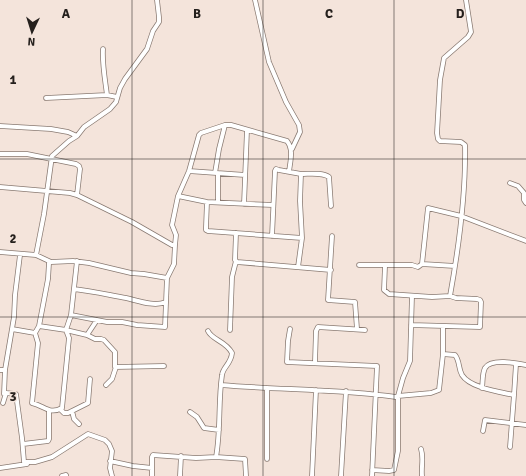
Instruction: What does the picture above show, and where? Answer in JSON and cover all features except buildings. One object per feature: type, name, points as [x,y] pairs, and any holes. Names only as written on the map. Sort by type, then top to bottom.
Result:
[{"type":"street","points":[[36,255],[52,156],[77,136],[84,127],[110,109],[116,102],[120,88],[146,49],[153,31],[159,22],[157,0]]},
{"type":"street","points":[[255,0],[269,62],[280,91],[299,126],[300,132],[291,150]]},
{"type":"street","points":[[450,296],[455,266],[465,177],[465,145],[461,142],[440,141],[437,133],[440,80],[444,58],[468,37],[471,32],[466,0]]},
{"type":"street","points":[[103,49],[106,95]]},
{"type":"street","points":[[46,98],[106,95],[117,98]]},
{"type":"street","points":[[71,315],[107,322],[122,322],[137,325],[165,327],[167,278],[174,264],[176,235],[172,225],[178,196],[189,171],[199,135],[208,130],[225,125],[231,125],[288,141],[291,145],[289,172]]},
{"type":"street","points":[[218,202],[216,173],[217,155],[225,125]]},
{"type":"street","points":[[0,126],[51,129],[68,132],[77,136]]},
{"type":"street","points":[[244,204],[247,130]]},
{"type":"street","points":[[0,154],[27,154],[76,164],[79,166],[77,195]]},
{"type":"street","points":[[272,236],[276,169],[301,174],[320,174],[329,177],[331,206]]},
{"type":"street","points":[[189,171],[245,175]]},
{"type":"street","points":[[298,267],[302,238],[300,201],[301,174]]},
{"type":"street","points":[[510,183],[518,186],[524,193],[524,200],[526,203]]},
{"type":"street","points":[[0,187],[77,195],[132,222],[172,245],[175,245]]},
{"type":"street","points":[[178,196],[207,202],[273,205]]},
{"type":"street","points":[[207,202],[206,230],[302,238]]},
{"type":"street","points":[[422,264],[428,208],[461,216],[526,241]]},
{"type":"street","points":[[230,330],[232,277],[236,261],[236,233]]},
{"type":"street","points":[[332,236],[328,300],[355,302],[357,329]]},
{"type":"street","points":[[0,252],[20,255],[36,255],[51,262],[77,261],[98,264],[131,273],[167,278]]},
{"type":"street","points":[[2,403],[20,255]]},
{"type":"street","points":[[51,262],[49,263],[48,278],[39,326],[35,333],[38,343],[32,403],[40,405],[49,411],[56,411],[62,408],[69,338],[66,330],[71,315],[77,261]]},
{"type":"street","points":[[236,261],[238,263],[331,270]]},
{"type":"street","points":[[359,266],[412,265],[418,267],[422,264],[455,266]]},
{"type":"street","points":[[385,266],[384,290],[389,294],[432,297],[450,296],[480,300],[480,327],[411,325]]},
{"type":"street","points":[[74,289],[89,290],[144,302],[160,304],[166,302]]},
{"type":"street","points":[[372,470],[389,472],[394,470],[398,451],[398,396],[410,361],[412,296]]},
{"type":"street","points":[[87,335],[97,320]]},
{"type":"street","points":[[39,326],[66,330],[104,340],[115,352],[116,367],[112,379],[106,385]]},
{"type":"street","points":[[221,385],[267,389],[346,391],[396,397],[431,393],[439,390],[443,354],[443,326]]},
{"type":"street","points":[[315,362],[316,331],[318,327],[365,330]]},
{"type":"street","points":[[12,329],[35,333]]},
{"type":"street","points":[[290,329],[287,362],[315,362],[377,366],[372,476]]},
{"type":"street","points":[[208,331],[210,335],[229,347],[232,353],[230,362],[222,372],[219,441],[216,456]]},
{"type":"street","points":[[443,354],[455,355],[459,360],[460,369],[464,378],[486,390],[514,395]]},
{"type":"street","points":[[482,388],[486,366],[499,362],[526,365]]},
{"type":"street","points":[[510,447],[516,364]]},
{"type":"street","points":[[116,367],[164,366]]},
{"type":"street","points":[[0,370],[5,370]]},
{"type":"street","points":[[60,409],[64,413],[68,413],[88,403],[90,379]]},
{"type":"street","points":[[266,460],[267,389]]},
{"type":"street","points":[[312,476],[316,390]]},
{"type":"street","points":[[341,476],[346,391]]},
{"type":"street","points":[[2,403],[6,393],[16,394],[24,462],[35,462],[52,457],[88,434],[105,440],[109,444],[112,451],[110,460],[112,476]]},
{"type":"street","points":[[22,444],[48,441],[49,411]]},
{"type":"street","points":[[72,411],[74,419],[79,424]]},
{"type":"street","points":[[190,412],[197,417],[204,428],[219,430]]},
{"type":"street","points":[[483,431],[485,420],[526,425]]},
{"type":"street","points":[[421,449],[424,456],[421,469],[422,476]]},
{"type":"street","points":[[152,476],[153,455],[196,458],[216,456],[245,459],[246,476]]},
{"type":"street","points":[[180,476],[182,456]]},
{"type":"street","points":[[110,460],[133,466],[152,468]]},
{"type":"street","points":[[0,468],[31,464]]}]
